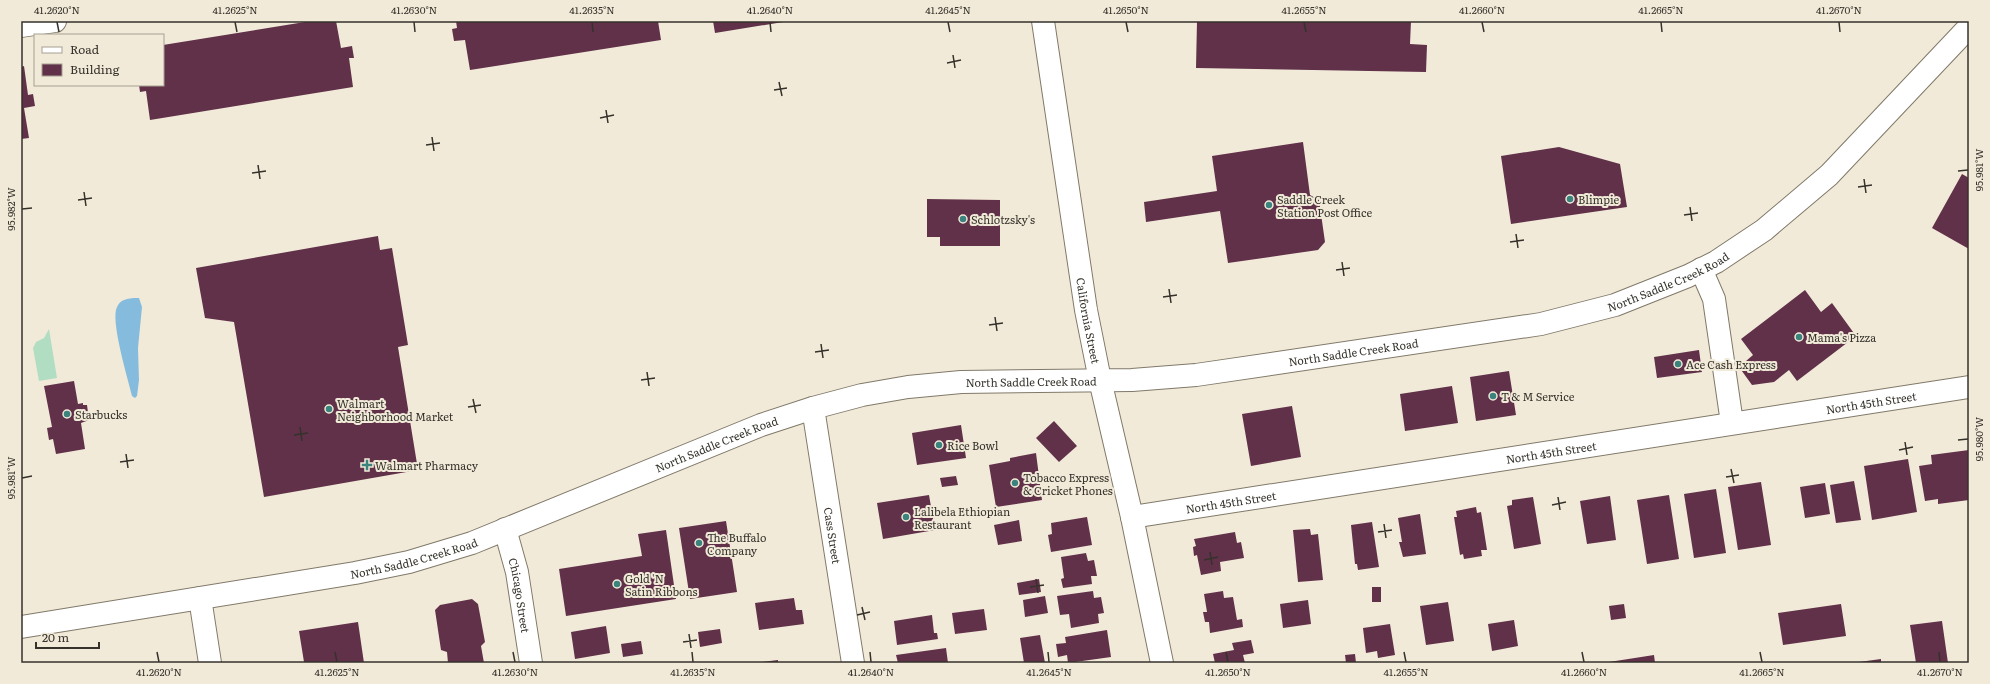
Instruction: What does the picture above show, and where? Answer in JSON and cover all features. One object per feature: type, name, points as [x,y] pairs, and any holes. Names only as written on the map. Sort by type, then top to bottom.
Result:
[{"type":"main road","points":[[21,26],[55,21]]},
{"type":"main road","name":"California Street","points":[[1043,21],[1085,303],[1100,380],[1132,517],[1162,663]]},
{"type":"main road","name":"North Saddle Creek Road","points":[[21,627],[384,568],[446,551],[505,529],[738,435],[813,408],[876,393],[943,383],[1006,380],[1164,378],[1231,370],[1545,323],[1615,305],[1655,290],[1701,269],[1764,230],[1829,175],[1969,27]]},
{"type":"main road","points":[[1701,269],[1714,299],[1732,423]]},
{"type":"main road","name":"North 45th Street","points":[[1132,517],[1969,387]]},
{"type":"main road","name":"Cass Street","points":[[813,408],[852,663]]},
{"type":"main road","name":"Chicago Street","points":[[505,529],[517,572],[531,663]]},
{"type":"main road","points":[[200,598],[210,663]]},
{"type":"green space","points":[[49,329],[57,378],[39,381],[33,348],[36,342],[44,338]]},
{"type":"water","points":[[139,298],[142,307],[138,348],[139,380],[137,396],[135,398],[132,396],[120,350],[115,314],[117,307],[122,301]]},
{"type":"building","points":[[311,21],[336,21],[341,48],[352,46],[354,58],[349,58],[353,87],[150,120],[146,91],[140,92],[139,86],[164,86],[164,45]]},
{"type":"building","points":[[456,21],[658,21],[661,40],[470,70],[465,40],[454,41],[452,29],[457,28]]},
{"type":"building","points":[[713,21],[783,21],[783,22],[715,33]]},
{"type":"building","points":[[1197,21],[1411,21],[1410,44],[1427,45],[1426,72],[1196,68]]},
{"type":"building","points":[[24,66],[28,95],[33,94],[35,106],[24,108],[29,138],[21,139],[21,67]]},
{"type":"building","name":"Saddle Creek Station Post Office","points":[[1303,142],[1310,195],[1319,200],[1325,242],[1318,250],[1228,263],[1220,211],[1146,222],[1144,202],[1217,191],[1212,156]]},
{"type":"building","points":[[1559,147],[1620,164],[1627,207],[1511,224],[1501,156]]},
{"type":"building","points":[[1962,174],[1969,178],[1969,249],[1932,228]]},
{"type":"building","name":"Schlotzsky's","points":[[927,199],[1000,200],[1000,246],[940,246],[940,237],[927,237]]},
{"type":"building","name":"Walmart Neighborhood Market","points":[[378,236],[380,250],[392,248],[408,345],[398,347],[418,470],[264,497],[234,322],[205,318],[196,268]]},
{"type":"building","name":"Mama's Pizza","points":[[1805,290],[1821,312],[1832,303],[1856,336],[1797,381],[1789,370],[1774,382],[1752,385],[1739,367],[1753,355],[1741,339]]},
{"type":"building","name":"Ace Cash Express","points":[[1699,350],[1702,372],[1657,378],[1654,357]]},
{"type":"building","name":"T & M Service","points":[[1509,371],[1516,415],[1476,421],[1470,377]]},
{"type":"building","name":"Starbucks","points":[[74,381],[78,404],[83,403],[83,405],[87,405],[89,420],[81,423],[85,449],[56,454],[53,439],[49,440],[47,428],[52,427],[44,386]]},
{"type":"building","points":[[1452,386],[1458,423],[1405,431],[1400,394]]},
{"type":"building","points":[[1292,406],[1301,457],[1251,466],[1242,414]]},
{"type":"building","points":[[1054,421],[1077,446],[1059,462],[1036,438]]},
{"type":"building","name":"Rice Bowl","points":[[961,425],[966,458],[917,465],[912,433]]},
{"type":"building","points":[[1969,450],[1969,500],[1938,504],[1938,499],[1925,501],[1919,466],[1932,464],[1931,455]]},
{"type":"building","name":"Tobacco Express & Cricket Phones","points":[[1036,453],[1042,500],[996,507],[989,465],[1010,461],[1010,458]]},
{"type":"building","points":[[1908,459],[1917,512],[1872,520],[1864,466]]},
{"type":"building","points":[[956,476],[958,485],[942,487],[940,478]]},
{"type":"building","points":[[1854,481],[1861,520],[1836,523],[1830,485]]},
{"type":"building","points":[[1761,482],[1771,545],[1738,550],[1728,487]]},
{"type":"building","points":[[1825,483],[1830,514],[1805,518],[1800,487]]},
{"type":"building","points":[[1716,489],[1726,553],[1694,558],[1684,494]]},
{"type":"building","name":"Lalibela Ethiopian Restaurant","points":[[929,495],[935,530],[883,539],[877,503]]},
{"type":"building","points":[[1669,495],[1679,559],[1647,564],[1637,500]]},
{"type":"building","points":[[1610,496],[1616,540],[1587,544],[1580,501]]},
{"type":"building","points":[[1533,497],[1541,544],[1514,549],[1507,506],[1512,505],[1512,500]]},
{"type":"building","points":[[1476,507],[1477,513],[1481,512],[1487,550],[1481,550],[1482,556],[1464,559],[1463,554],[1460,555],[1454,517],[1457,517],[1456,511]]},
{"type":"building","points":[[1420,514],[1426,554],[1403,557],[1399,542],[1402,542],[1398,518]]},
{"type":"building","points":[[1087,517],[1092,545],[1051,552],[1048,535],[1052,534],[1051,523]]},
{"type":"building","points":[[1019,520],[1022,541],[998,545],[994,525]]},
{"type":"building","points":[[726,521],[737,592],[690,599],[679,528]]},
{"type":"building","points":[[1372,522],[1379,567],[1358,570],[1357,564],[1355,564],[1351,525]]},
{"type":"building","points":[[1310,529],[1311,535],[1318,534],[1323,580],[1298,582],[1293,530]]},
{"type":"building","name":"Gold 'N Satin Ribbons","points":[[666,530],[676,599],[566,616],[559,569],[642,556],[638,534]]},
{"type":"building","points":[[1235,532],[1237,543],[1241,542],[1244,558],[1220,562],[1221,571],[1201,575],[1197,555],[1194,556],[1193,547],[1196,546],[1194,539]]},
{"type":"building","points":[[1086,553],[1088,561],[1094,560],[1097,576],[1091,576],[1092,584],[1063,588],[1061,579],[1064,578],[1061,557]]},
{"type":"building","points":[[1039,579],[1041,592],[1019,595],[1017,583]]},
{"type":"building","points":[[1372,587],[1381,587],[1381,602],[1372,602]]},
{"type":"building","points":[[1093,591],[1094,598],[1101,597],[1104,613],[1098,614],[1099,623],[1071,628],[1069,614],[1060,615],[1057,596]]},
{"type":"building","points":[[1223,591],[1224,598],[1233,597],[1237,620],[1242,619],[1243,627],[1210,633],[1209,622],[1205,622],[1203,612],[1207,612],[1204,594]]},
{"type":"building","points":[[1045,596],[1048,613],[1025,617],[1023,600]]},
{"type":"building","points":[[794,598],[796,610],[802,610],[804,624],[759,630],[755,603]]},
{"type":"building","points":[[472,599],[478,604],[485,642],[481,646],[484,663],[448,663],[447,652],[441,650],[435,610],[440,605]]},
{"type":"building","points":[[1308,600],[1311,624],[1283,628],[1280,604]]},
{"type":"building","points":[[1448,602],[1454,641],[1426,645],[1420,606]]},
{"type":"building","points":[[1624,604],[1626,618],[1611,620],[1609,606]]},
{"type":"building","points":[[1841,604],[1846,636],[1783,645],[1778,613]]},
{"type":"building","points":[[984,609],[987,630],[955,634],[952,613]]},
{"type":"building","points":[[932,615],[934,633],[937,633],[938,639],[897,645],[894,621]]},
{"type":"building","points":[[1514,620],[1518,646],[1492,651],[1488,624]]},
{"type":"building","points":[[1942,621],[1948,663],[1916,663],[1910,625]]},
{"type":"building","points":[[358,622],[364,663],[304,662],[299,631]]},
{"type":"building","points":[[1390,624],[1395,655],[1378,658],[1377,651],[1366,653],[1363,628]]},
{"type":"building","points":[[606,626],[610,653],[575,659],[571,632]]},
{"type":"building","points":[[720,629],[722,643],[700,647],[698,632]]},
{"type":"building","points":[[1107,630],[1111,657],[1068,663],[1067,655],[1058,657],[1056,644],[1066,643],[1065,637]]},
{"type":"building","points":[[1040,635],[1045,663],[1024,663],[1020,638]]},
{"type":"building","points":[[1251,640],[1254,653],[1243,655],[1245,663],[1215,663],[1213,654],[1234,650],[1232,643]]},
{"type":"building","points":[[641,641],[643,654],[623,657],[621,644]]},
{"type":"building","points":[[946,648],[948,663],[898,663],[896,655]]},
{"type":"building","points":[[1355,654],[1356,663],[1346,663],[1345,655]]},
{"type":"building","points":[[1654,655],[1655,663],[1609,663],[1609,662]]},
{"type":"building","points":[[1881,659],[1881,663],[1859,663],[1859,662]]},
{"type":"building","points":[[778,660],[778,663],[761,663],[761,662]]},
{"type":"place","name":"Blimpie","points":[[1570,199]]},
{"type":"place","name":"Saddle Creek Station Post Office","points":[[1269,205]]},
{"type":"place","name":"Schlotzsky's","points":[[963,219]]},
{"type":"place","name":"Mama's Pizza","points":[[1799,337]]},
{"type":"place","name":"Ace Cash Express","points":[[1678,364]]},
{"type":"place","name":"T & M Service","points":[[1493,396]]},
{"type":"place","name":"Walmart Neighborhood Market","points":[[329,409]]},
{"type":"place","name":"Starbucks","points":[[67,414]]},
{"type":"place","name":"Rice Bowl","points":[[939,445]]},
{"type":"place","name":"Walmart Pharmacy","points":[[367,465]]},
{"type":"place","name":"Tobacco Express & Cricket Phones","points":[[1015,483]]},
{"type":"place","name":"Lalibela Ethiopian Restaurant","points":[[906,517]]},
{"type":"place","name":"The Buffalo Company","points":[[699,543]]},
{"type":"place","name":"Gold 'N Satin Ribbons","points":[[617,584]]}]
